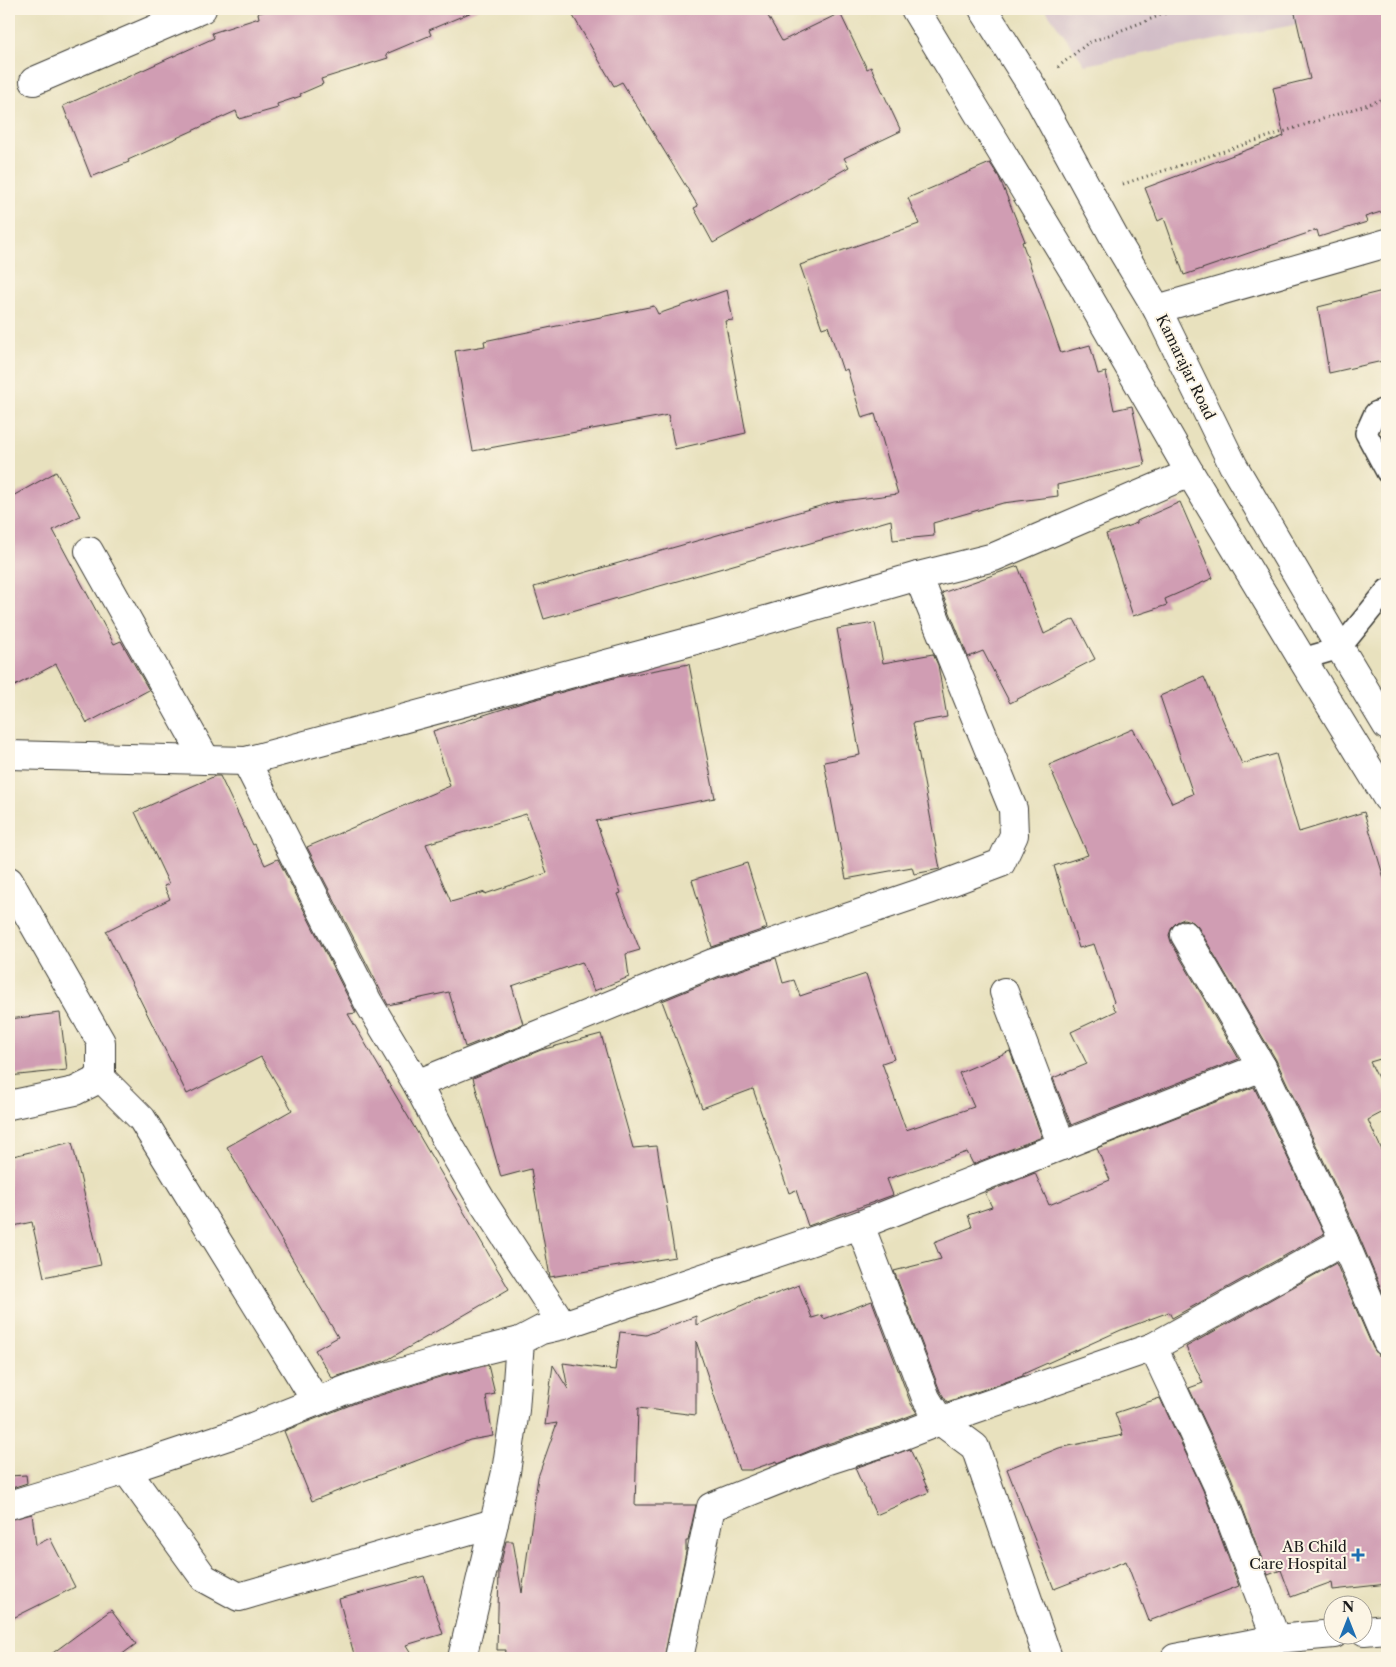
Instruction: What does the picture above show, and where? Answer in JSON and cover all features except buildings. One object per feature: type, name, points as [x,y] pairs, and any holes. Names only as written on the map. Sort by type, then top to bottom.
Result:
[{"type":"main road","points":[[34,81],[202,9]]},
{"type":"main road","points":[[915,9],[1079,280],[1190,473],[1387,798]]},
{"type":"main road","name":"Kamarajar Road","points":[[983,9],[1033,88],[1116,239],[1157,309],[1233,464],[1340,648],[1385,720]]},
{"type":"main road","points":[[1157,309],[1387,243]]},
{"type":"main road","points":[[11,751],[246,761],[718,634],[918,576],[994,557],[1190,473]]},
{"type":"main road","points":[[89,551],[206,760]]},
{"type":"main road","points":[[417,1084],[713,963],[932,889],[1001,863],[1014,834],[1013,809],[918,576]]},
{"type":"main road","points":[[246,761],[368,1002],[417,1084],[444,1136],[482,1201],[563,1325]]},
{"type":"main road","points":[[9,881],[101,1042],[101,1078],[142,1119],[316,1401]]},
{"type":"main road","points":[[1185,935],[1262,1067],[1344,1241],[1387,1342]]},
{"type":"main road","points":[[1004,992],[1062,1146]]},
{"type":"main road","points":[[9,1505],[126,1470],[238,1433],[353,1387],[436,1362],[520,1341],[541,1330],[563,1325],[860,1225],[1262,1067]]},
{"type":"main road","points":[[9,1105],[75,1091],[101,1078]]},
{"type":"main road","points":[[860,1225],[926,1398],[940,1420],[975,1447],[1048,1658]]},
{"type":"main road","points":[[679,1658],[711,1507],[940,1420],[1154,1347],[1344,1241]]},
{"type":"main road","points":[[462,1658],[506,1472],[515,1410],[520,1341]]},
{"type":"main road","points":[[1154,1347],[1217,1484],[1276,1639]]},
{"type":"main road","points":[[126,1470],[204,1578],[239,1598],[494,1523]]},
{"type":"main road","points":[[1374,1630],[1387,1629]]},
{"type":"main road","points":[[1175,1658],[1276,1639],[1324,1635]]},
{"type":"lane","points":[[1387,408],[1375,413],[1366,433],[1387,472]]},
{"type":"lane","points":[[1302,660],[1340,648],[1387,590]]},
{"type":"path","points":[[1033,88],[1088,43],[1177,9]]},
{"type":"path","points":[[1092,194],[1387,98]]},
{"type":"shaded area","points":[[1045,9],[1378,9],[1085,65]]},
{"type":"place","name":"AB Child Care Hospital","points":[[1358,1555]]}]
